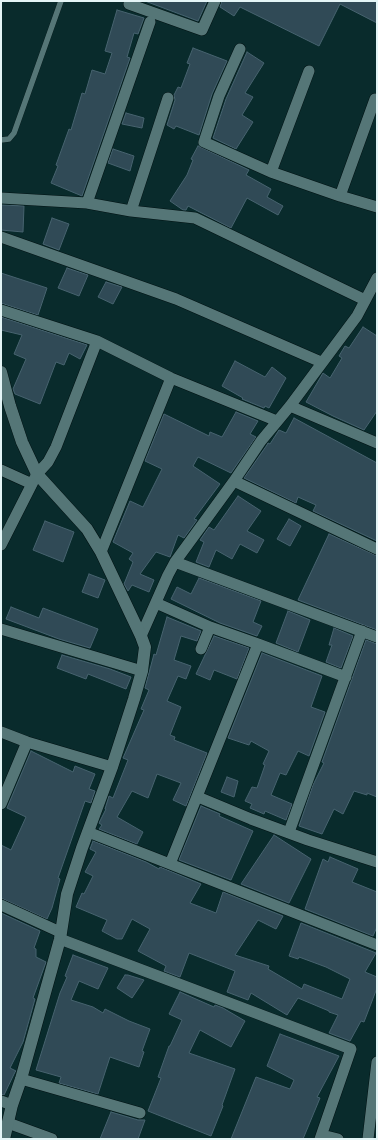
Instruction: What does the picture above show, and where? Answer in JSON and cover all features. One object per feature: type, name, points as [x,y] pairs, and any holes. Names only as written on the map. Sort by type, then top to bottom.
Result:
[{"type":"street","points":[[130,1],[129,4],[202,30],[215,1]]},
{"type":"street","points":[[86,203],[150,22]]},
{"type":"street","points":[[240,48],[219,96],[204,142],[271,172],[377,207]]},
{"type":"street","points":[[271,172],[309,71]]},
{"type":"street","points":[[131,211],[168,98]]},
{"type":"street","points":[[340,196],[375,99]]},
{"type":"street","points":[[1,198],[86,203],[131,211],[196,218],[365,300]]},
{"type":"street","points":[[1,237],[176,299],[321,362]]},
{"type":"street","points":[[142,636],[175,562],[261,441],[290,406],[321,362],[357,316],[377,278]]},
{"type":"street","points":[[1,310],[97,341],[171,378],[277,421]]},
{"type":"street","points":[[1,545],[35,479],[48,462],[56,447],[97,341]]},
{"type":"street","points":[[1,372],[5,404],[22,442],[35,479],[87,529],[101,552],[142,636],[145,647],[142,671],[112,767],[67,894],[60,936],[21,1079],[6,1103],[8,1123],[4,1139]]},
{"type":"street","points":[[101,552],[171,378]]},
{"type":"street","points":[[290,406],[376,440]]},
{"type":"street","points":[[1,470],[35,479]]},
{"type":"street","points":[[234,481],[377,549]]},
{"type":"street","points":[[175,562],[377,637]]},
{"type":"street","points":[[156,604],[210,627],[346,677]]},
{"type":"street","points":[[201,649],[210,627]]},
{"type":"street","points":[[1,629],[142,671]]},
{"type":"street","points":[[289,832],[362,631]]},
{"type":"street","points":[[170,864],[258,644]]},
{"type":"street","points":[[1,732],[26,742],[112,767]]},
{"type":"street","points":[[1,804],[26,742]]},
{"type":"street","points":[[198,797],[251,819],[377,862]]},
{"type":"street","points":[[88,832],[377,945]]},
{"type":"street","points":[[1,905],[60,936],[351,1049],[321,1137],[338,1139]]},
{"type":"street","points":[[368,1139],[377,1063]]},
{"type":"street","points":[[21,1079],[140,1113]]},
{"type":"street","points":[[8,1123],[52,1139]]},
{"type":"lane","points":[[1,140],[9,139],[14,133],[61,1]]},
{"type":"building","points":[[145,1],[207,1],[198,21]]},
{"type":"building","points":[[222,1],[377,1],[377,23],[340,4],[319,46],[240,7],[234,16],[220,7]]},
{"type":"building","points":[[117,10],[144,18],[138,34],[134,33],[127,57],[130,58],[82,196],[51,183],[58,166],[56,165],[69,129],[71,130],[82,93],[85,94],[92,70],[105,74],[112,53],[105,51]]},
{"type":"building","points":[[193,48],[227,61],[212,94],[199,135],[176,126],[174,129],[167,125],[175,100],[174,95],[178,87],[181,88],[190,64],[187,63]]},
{"type":"building","points":[[247,52],[264,63],[245,93],[253,97],[242,115],[253,122],[236,149],[213,138],[226,99]]},
{"type":"building","points":[[126,113],[144,118],[142,128],[122,124]]},
{"type":"building","points":[[198,146],[249,170],[246,175],[271,189],[267,197],[283,206],[278,215],[247,198],[231,228],[188,206],[186,210],[183,210],[170,201],[187,175],[193,160],[191,159]]},
{"type":"building","points":[[113,149],[134,156],[130,171],[108,163]]},
{"type":"building","points":[[1,205],[24,206],[23,232],[1,230]]},
{"type":"building","points":[[52,218],[69,224],[59,250],[43,244]]},
{"type":"building","points":[[67,268],[88,275],[79,296],[58,288]]},
{"type":"building","points":[[1,273],[47,288],[38,315],[1,303]]},
{"type":"building","points":[[106,282],[122,287],[113,304],[98,297]]},
{"type":"building","points":[[1,317],[87,345],[80,359],[69,353],[64,365],[56,362],[40,404],[15,394],[13,389],[26,359],[14,354],[22,335],[1,330]]},
{"type":"building","points":[[363,327],[377,336],[377,411],[364,430],[306,402],[323,373],[330,378],[342,358],[339,356],[345,346],[349,348]]},
{"type":"building","points":[[235,361],[265,377],[272,367],[286,378],[269,408],[265,406],[264,408],[242,399],[243,398],[222,386]]},
{"type":"building","points":[[236,412],[258,421],[250,434],[256,437],[231,473],[198,457],[193,466],[220,484],[194,519],[197,520],[184,538],[178,535],[170,557],[156,552],[140,574],[154,580],[149,592],[132,585],[128,591],[124,584],[133,562],[129,559],[133,553],[113,542],[130,501],[143,507],[162,469],[145,461],[164,414],[209,436],[210,432],[222,437]]},
{"type":"building","points":[[294,418],[377,463],[377,541],[313,511],[316,505],[298,497],[296,503],[244,478],[268,443],[270,444],[279,430],[286,433]]},
{"type":"building","points":[[238,496],[261,511],[247,531],[264,540],[257,553],[240,544],[232,559],[216,550],[209,567],[196,562],[204,542],[200,540],[209,527],[214,530]]},
{"type":"building","points":[[289,519],[301,526],[290,546],[277,539]]},
{"type":"building","points":[[45,521],[74,532],[63,562],[33,550]]},
{"type":"building","points":[[329,534],[377,556],[377,630],[298,600]]},
{"type":"building","points":[[89,574],[105,580],[98,598],[82,592]]},
{"type":"building","points":[[199,578],[261,601],[253,622],[262,626],[257,636],[220,623],[171,599],[177,587],[191,594]]},
{"type":"building","points":[[11,607],[39,618],[43,608],[98,629],[90,648],[59,639],[6,619]]},
{"type":"building","points":[[288,611],[310,620],[298,652],[276,643]]},
{"type":"building","points":[[167,617],[201,631],[197,641],[181,636],[174,660],[191,666],[186,679],[178,676],[167,701],[181,707],[170,735],[175,737],[174,740],[207,753],[186,806],[173,800],[181,783],[157,774],[148,798],[132,791],[117,817],[143,832],[137,844],[99,829],[102,825],[99,823],[106,809],[109,796],[113,798],[128,760],[123,758],[144,710],[141,709],[149,690],[145,688],[154,654],[156,655]]},
{"type":"building","points":[[334,628],[353,636],[341,668],[326,662],[332,645],[329,645]]},
{"type":"building","points":[[214,636],[249,648],[237,679],[214,670],[210,680],[196,674]]},
{"type":"building","points":[[366,640],[377,644],[377,797],[367,793],[367,795],[354,791],[343,814],[334,809],[322,834],[299,826],[313,785],[324,763],[322,762]]},
{"type":"building","points":[[262,653],[322,676],[311,707],[325,712],[309,756],[298,751],[286,775],[280,773],[271,795],[292,804],[286,820],[265,811],[264,814],[250,808],[252,804],[245,801],[252,787],[257,788],[265,765],[263,764],[269,751],[251,741],[249,745],[228,738]]},
{"type":"building","points":[[62,655],[110,669],[131,677],[126,689],[88,674],[86,679],[57,668]]},
{"type":"building","points":[[31,751],[73,772],[75,766],[95,774],[89,789],[95,791],[91,803],[85,801],[58,878],[60,879],[52,908],[47,919],[1,898],[1,845],[11,850],[26,817],[7,808]]},
{"type":"building","points":[[227,777],[238,781],[234,797],[221,792]]},
{"type":"building","points":[[201,806],[220,814],[219,816],[253,831],[231,880],[179,860]]},
{"type":"building","points":[[274,835],[311,859],[289,903],[241,884]]},
{"type":"building","points":[[93,841],[146,862],[159,869],[160,867],[201,884],[190,903],[216,913],[223,892],[283,916],[276,929],[258,920],[235,955],[269,966],[268,969],[302,989],[304,984],[342,999],[350,979],[326,967],[299,957],[298,959],[289,956],[301,923],[376,953],[365,972],[377,977],[377,988],[364,1022],[361,1021],[350,1041],[329,1033],[338,1015],[298,998],[287,1015],[251,993],[248,1000],[227,992],[235,971],[189,953],[180,977],[164,971],[166,966],[138,951],[150,929],[132,919],[122,939],[117,939],[102,931],[107,920],[76,907],[82,893],[84,894],[93,876],[85,872],[96,852],[90,849]]},
{"type":"building","points":[[330,857],[358,869],[352,882],[377,892],[377,927],[373,936],[305,909],[323,859],[328,862]]},
{"type":"building","points":[[1,913],[40,931],[34,948],[36,949],[36,957],[46,962],[33,998],[35,999],[23,1042],[10,1068],[16,1071],[4,1095],[1,1094]]},
{"type":"building","points":[[73,955],[108,968],[98,989],[79,981],[71,1000],[93,1007],[103,1013],[105,1009],[129,1021],[150,1029],[142,1051],[144,1052],[139,1067],[110,1057],[98,1094],[59,1083],[61,1077],[36,1070]]},
{"type":"building","points":[[125,975],[144,980],[132,998],[117,988]]},
{"type":"building","points":[[180,992],[214,1007],[215,1005],[223,1008],[245,1021],[231,1047],[200,1030],[189,1053],[235,1069],[211,1136],[148,1111],[161,1078],[158,1077],[169,1046],[182,1020],[169,1014]]},
{"type":"building","points":[[280,1034],[339,1056],[317,1097],[320,1098],[303,1139],[231,1139],[256,1077],[290,1089],[294,1080],[267,1066]]},
{"type":"building","points":[[111,1112],[138,1120],[145,1120],[138,1139],[100,1139]]}]
